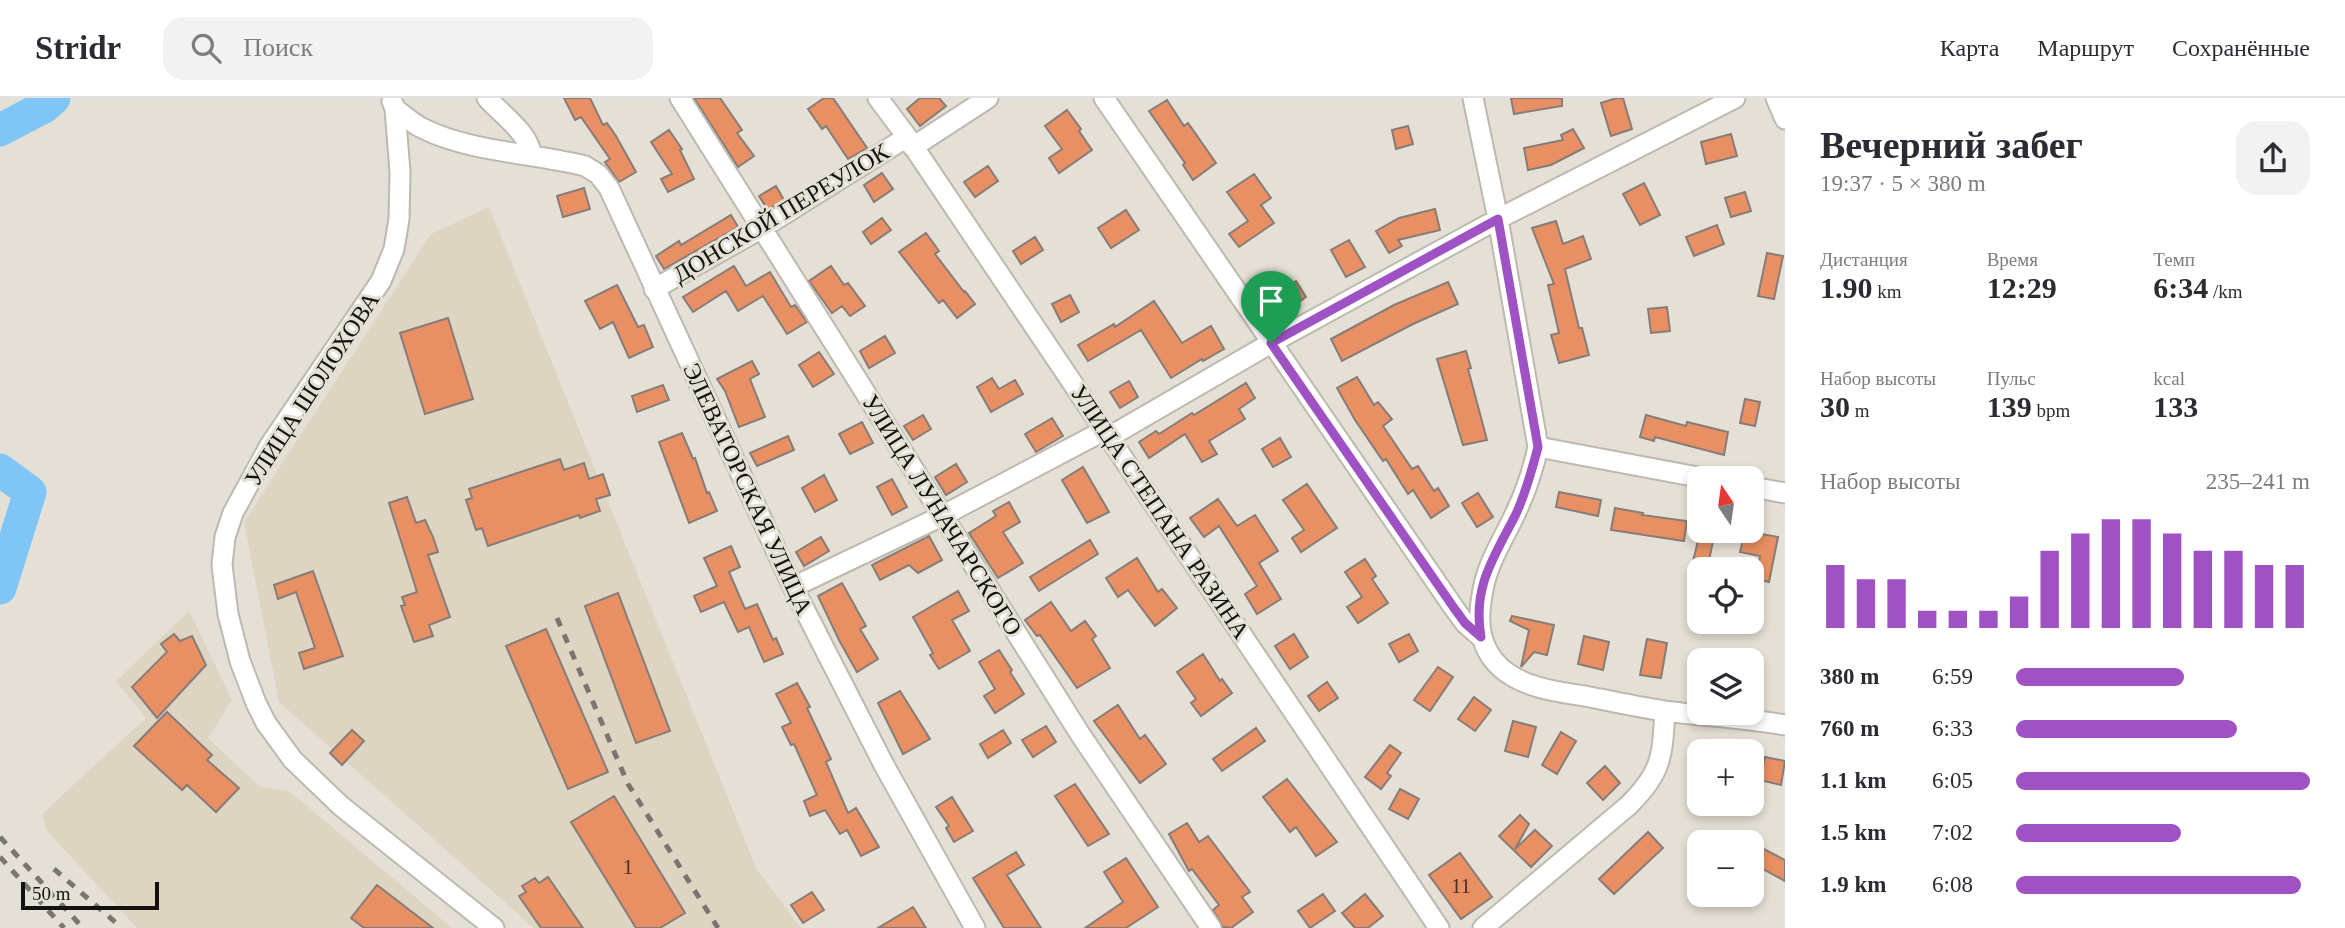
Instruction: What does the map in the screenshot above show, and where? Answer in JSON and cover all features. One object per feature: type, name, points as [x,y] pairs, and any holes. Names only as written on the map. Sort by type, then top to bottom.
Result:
[{"type":"street","points":[[487,98],[526,138],[531,147],[531,155]]},
{"type":"street","name":"УЛИЦА ЛУНАЧАРСКОГО","points":[[680,98],[1080,734],[1211,928]]},
{"type":"street","name":"УЛИЦА СТЕПАНА РАЗИНА","points":[[878,98],[1107,433],[1439,928]]},
{"type":"street","name":"ДОНСКОЙ ПЕРЕУЛОК","points":[[654,289],[988,98]]},
{"type":"street","points":[[1104,98],[1454,608],[1465,623],[1481,637]]},
{"type":"street","points":[[1473,98],[1498,219],[1538,447],[1530,480],[1488,567],[1479,623],[1481,637],[1488,653],[1502,668],[1540,688],[1665,711],[1785,724]]},
{"type":"street","points":[[793,587],[1107,433],[1498,219],[1735,98]]},
{"type":"street","points":[[1776,98],[1785,119]]},
{"type":"street","name":"ЭЛЕВАТОРСКАЯ УЛИЦА","points":[[393,104],[422,128],[485,148],[585,166],[598,174],[609,188],[793,587],[884,765],[975,928]]},
{"type":"street","name":"УЛИЦА ШОЛОХОВА","points":[[393,104],[400,172],[399,219],[394,249],[381,281],[270,445],[233,513],[225,537],[222,565],[228,614],[240,661],[256,702],[273,734],[293,760],[341,806],[494,928]]},
{"type":"street","points":[[1538,447],[1687,475]]},
{"type":"street","points":[[1764,489],[1785,493]]},
{"type":"street","points":[[1483,928],[1646,788],[1662,756],[1665,711]]},
{"type":"shaded area","points":[[489,207],[757,870],[801,928],[534,928],[279,702],[244,522],[431,234]]},
{"type":"shaded area","points":[[189,611],[232,700],[208,738],[260,787],[289,791],[452,928],[137,928],[47,831],[42,814],[146,718],[116,681]]},
{"type":"building","points":[[564,98],[590,98],[603,125],[607,123],[636,172],[619,182],[605,162],[610,159],[581,117],[575,120]]},
{"type":"building","points":[[694,98],[720,98],[742,130],[737,133],[754,156],[738,167]]},
{"type":"building","points":[[824,98],[833,98],[867,148],[848,159],[826,126],[822,129],[808,109]]},
{"type":"building","points":[[920,98],[939,98],[946,106],[920,126],[907,109]]},
{"type":"building","points":[[1511,98],[1562,98],[1562,106],[1514,114]]},
{"type":"building","points":[[1623,98],[1632,129],[1611,136],[1601,103]]},
{"type":"building","points":[[1167,100],[1184,126],[1188,123],[1216,163],[1193,180],[1183,165],[1185,163],[1149,111]]},
{"type":"building","points":[[1067,110],[1092,150],[1059,173],[1049,158],[1062,149],[1045,126]]},
{"type":"building","points":[[1408,126],[1413,144],[1396,149],[1392,130]]},
{"type":"building","points":[[1573,129],[1584,148],[1551,165],[1528,170],[1524,148],[1563,140],[1561,135]]},
{"type":"building","points":[[669,130],[682,149],[680,150],[694,179],[668,192],[661,179],[672,174],[651,142]]},
{"type":"building","points":[[1731,134],[1737,156],[1706,164],[1701,142]]},
{"type":"building","points":[[988,166],[998,181],[975,197],[964,182]]},
{"type":"building","points":[[882,173],[893,189],[874,202],[864,185]]},
{"type":"building","points":[[1254,174],[1271,198],[1261,205],[1274,223],[1239,247],[1229,234],[1248,221],[1227,192]]},
{"type":"building","points":[[1644,183],[1660,215],[1640,225],[1623,194]]},
{"type":"building","points":[[776,186],[784,200],[768,210],[759,196]]},
{"type":"building","points":[[584,188],[590,209],[563,217],[557,196]]},
{"type":"building","points":[[1745,192],[1751,211],[1731,217],[1725,198]]},
{"type":"building","points":[[1435,209],[1440,230],[1398,240],[1402,246],[1389,253],[1376,231],[1399,218]]},
{"type":"building","points":[[1126,210],[1139,230],[1111,248],[1098,228]]},
{"type":"building","points":[[731,215],[738,227],[664,269],[656,256],[679,241],[681,245]]},
{"type":"building","points":[[882,218],[891,230],[871,244],[863,232]]},
{"type":"building","points":[[1556,221],[1563,244],[1583,236],[1591,259],[1565,269],[1579,328],[1582,328],[1589,355],[1559,363],[1551,335],[1559,333],[1548,285],[1554,284],[1532,228]]},
{"type":"building","points":[[1717,225],[1724,244],[1694,256],[1686,237]]},
{"type":"building","points":[[926,233],[939,251],[935,254],[975,304],[957,318],[943,300],[939,303],[899,252]]},
{"type":"building","points":[[1035,237],[1043,250],[1021,264],[1013,251]]},
{"type":"building","points":[[1349,240],[1365,267],[1346,277],[1331,250]]},
{"type":"building","points":[[1767,253],[1783,256],[1774,299],[1758,296]]},
{"type":"building","points":[[734,266],[746,286],[770,272],[791,307],[795,305],[807,322],[787,334],[763,296],[738,311],[726,291],[693,312],[683,297]]},
{"type":"building","points":[[831,266],[844,285],[848,283],[865,306],[850,316],[842,306],[832,313],[809,281]]},
{"type":"building","points":[[1296,281],[1306,297],[1281,314],[1270,297]]},
{"type":"building","points":[[1448,282],[1458,304],[1342,361],[1331,339],[1394,305]]},
{"type":"building","points":[[617,285],[638,327],[644,325],[653,347],[629,358],[613,322],[600,329],[585,301]]},
{"type":"building","points":[[1070,295],[1079,312],[1061,322],[1052,304]]},
{"type":"building","points":[[1154,301],[1182,343],[1211,326],[1224,349],[1171,378],[1141,330],[1088,361],[1078,345],[1114,324],[1115,327]]},
{"type":"building","points":[[1667,307],[1670,331],[1651,333],[1648,309]]},
{"type":"building","points":[[448,318],[473,399],[425,414],[400,333]]},
{"type":"building","points":[[885,336],[895,353],[869,368],[860,351]]},
{"type":"building","points":[[1466,351],[1471,368],[1468,369],[1487,440],[1463,445],[1437,359]]},
{"type":"building","points":[[819,352],[834,374],[813,387],[799,365]]},
{"type":"building","points":[[752,361],[759,374],[750,379],[765,417],[739,427],[725,391],[717,379]]},
{"type":"building","points":[[1357,377],[1374,405],[1378,402],[1392,419],[1383,426],[1412,469],[1418,466],[1434,491],[1438,488],[1449,506],[1431,518],[1413,490],[1408,494],[1386,459],[1383,461],[1337,388]]},
{"type":"building","points":[[992,378],[999,389],[1015,380],[1023,394],[991,412],[977,387]]},
{"type":"building","points":[[1129,381],[1138,397],[1120,408],[1110,392]]},
{"type":"building","points":[[1246,383],[1255,398],[1239,409],[1245,419],[1209,441],[1217,454],[1202,462],[1185,434],[1149,458],[1139,442],[1156,431],[1159,434],[1192,413],[1194,415]]},
{"type":"building","points":[[663,385],[669,400],[637,412],[632,396]]},
{"type":"building","points":[[1745,399],[1760,402],[1755,426],[1740,423]]},
{"type":"building","points":[[923,415],[931,429],[913,440],[904,426]]},
{"type":"building","points":[[1646,415],[1686,426],[1687,422],[1728,432],[1724,455],[1655,437],[1654,441],[1640,437]]},
{"type":"building","points":[[1052,418],[1063,436],[1036,452],[1025,434]]},
{"type":"building","points":[[862,422],[873,443],[850,454],[839,434]]},
{"type":"building","points":[[682,433],[717,511],[689,523],[659,442]]},
{"type":"building","points":[[788,436],[794,450],[757,466],[750,453]]},
{"type":"building","points":[[1280,438],[1291,457],[1273,467],[1262,449]]},
{"type":"building","points":[[560,459],[564,470],[584,463],[589,479],[603,474],[610,495],[596,499],[600,511],[580,518],[579,515],[488,546],[482,528],[476,530],[466,500],[472,498],[469,489]]},
{"type":"building","points":[[956,464],[967,482],[946,495],[935,477]]},
{"type":"building","points":[[1083,467],[1109,512],[1087,523],[1062,480]]},
{"type":"building","points":[[824,475],[837,500],[815,512],[802,488]]},
{"type":"building","points":[[892,479],[907,507],[892,515],[877,487]]},
{"type":"building","points":[[1307,484],[1337,528],[1301,552],[1292,538],[1304,530],[1283,500]]},
{"type":"building","points":[[1559,492],[1601,500],[1598,516],[1556,507]]},
{"type":"building","points":[[1478,493],[1493,517],[1477,527],[1462,503]]},
{"type":"building","points":[[407,497],[416,523],[425,520],[433,537],[438,552],[428,555],[450,617],[429,625],[433,636],[414,642],[401,606],[405,605],[402,597],[417,592],[389,503]]},
{"type":"building","points":[[1218,499],[1237,526],[1255,515],[1278,551],[1259,563],[1281,599],[1257,614],[1245,594],[1257,586],[1219,526],[1204,537],[1190,518]]},
{"type":"building","points":[[1009,502],[1020,522],[1003,532],[1023,563],[998,578],[969,533],[996,516],[993,511]]},
{"type":"building","points":[[1615,508],[1687,521],[1684,541],[1611,530]]},
{"type":"building","points":[[1764,534],[1778,537],[1769,582],[1764,581],[1764,557],[1740,552],[1742,543],[1764,543]]},
{"type":"building","points":[[929,536],[942,560],[918,573],[909,565],[880,580],[872,565]]},
{"type":"building","points":[[821,537],[829,551],[804,566],[796,552]]},
{"type":"building","points":[[1090,540],[1098,554],[1039,591],[1030,577]]},
{"type":"building","points":[[1698,543],[1713,543],[1710,557],[1694,557]]},
{"type":"building","points":[[731,546],[740,567],[729,572],[745,609],[757,604],[773,640],[776,638],[783,654],[764,662],[749,627],[738,632],[724,602],[701,612],[694,596],[717,586],[704,558]]},
{"type":"building","points":[[1137,558],[1158,592],[1162,589],[1177,608],[1155,626],[1128,590],[1118,597],[1106,578]]},
{"type":"building","points":[[1365,559],[1376,576],[1372,579],[1388,603],[1358,623],[1347,607],[1362,597],[1345,572]]},
{"type":"building","points":[[313,571],[343,656],[304,669],[299,653],[315,648],[296,592],[278,599],[274,585]]},
{"type":"building","points":[[842,583],[866,626],[860,629],[878,659],[857,672],[818,596]]},
{"type":"building","points":[[958,591],[969,611],[952,620],[970,651],[939,669],[913,617]]},
{"type":"building","points":[[618,593],[670,731],[636,743],[585,606]]},
{"type":"building","points":[[1051,602],[1071,631],[1085,621],[1096,636],[1092,639],[1110,668],[1077,688],[1040,635],[1037,636],[1025,620]]},
{"type":"building","points":[[1512,616],[1554,625],[1547,655],[1534,652],[1521,667],[1529,630],[1510,621]]},
{"type":"building","points":[[546,629],[608,772],[568,789],[506,646]]},
{"type":"building","points":[[174,634],[180,641],[192,636],[206,665],[157,718],[132,687],[167,652],[161,644]]},
{"type":"building","points":[[1294,634],[1308,657],[1290,669],[1275,646]]},
{"type":"building","points":[[1409,634],[1418,651],[1399,662],[1389,644]]},
{"type":"building","points":[[1584,636],[1609,642],[1603,670],[1578,664]]},
{"type":"building","points":[[1647,639],[1667,643],[1661,678],[1640,675]]},
{"type":"building","points":[[999,650],[1024,694],[995,713],[984,696],[995,689],[979,662]]},
{"type":"building","points":[[1203,654],[1220,681],[1222,679],[1232,693],[1201,716],[1191,703],[1196,699],[1177,672]]},
{"type":"building","points":[[1438,667],[1453,677],[1430,711],[1414,700]]},
{"type":"building","points":[[1327,682],[1338,698],[1319,711],[1308,696]]},
{"type":"building","points":[[797,683],[831,759],[826,762],[848,813],[856,808],[879,847],[861,856],[847,830],[840,834],[825,810],[810,816],[804,801],[817,795],[794,744],[791,745],[782,727],[791,723],[776,694]]},
{"type":"building","points":[[900,691],[930,739],[903,754],[878,703]]},
{"type":"building","points":[[1474,697],[1491,710],[1475,731],[1458,719]]},
{"type":"building","points":[[1118,705],[1140,739],[1145,735],[1166,764],[1140,783],[1094,721]]},
{"type":"building","points":[[167,712],[212,755],[207,760],[239,788],[216,812],[187,785],[182,790],[134,746]]},
{"type":"building","points":[[1513,721],[1536,727],[1528,757],[1505,751]]},
{"type":"building","points":[[1046,726],[1056,742],[1033,757],[1022,740]]},
{"type":"building","points":[[1256,728],[1265,741],[1222,771],[1213,759]]},
{"type":"building","points":[[352,730],[364,741],[342,765],[330,753]]},
{"type":"building","points":[[1003,730],[1011,743],[988,758],[980,744]]},
{"type":"building","points":[[1561,732],[1576,741],[1557,774],[1542,765]]},
{"type":"building","points":[[1390,745],[1401,753],[1387,773],[1391,776],[1381,789],[1365,777]]},
{"type":"building","points":[[1765,757],[1785,761],[1781,785],[1764,781]]},
{"type":"building","points":[[1605,766],[1620,783],[1603,800],[1587,783]]},
{"type":"building","points":[[1287,779],[1337,842],[1316,856],[1296,827],[1290,832],[1263,797]]},
{"type":"building","points":[[1075,784],[1109,834],[1088,846],[1055,796]]},
{"type":"building","points":[[1400,789],[1419,799],[1408,819],[1389,809]]},
{"type":"building","points":[[614,796],[685,913],[660,928],[636,928],[571,822]]},
{"type":"building","points":[[952,797],[973,831],[954,842],[946,828],[949,826],[936,807]]},
{"type":"building","points":[[1520,815],[1529,824],[1515,849],[1535,830],[1552,846],[1531,867],[1499,836]]},
{"type":"building","points":[[1187,823],[1199,842],[1208,836],[1250,892],[1242,897],[1253,912],[1231,928],[1223,927],[1213,910],[1219,905],[1192,869],[1189,871],[1169,834]]},
{"type":"building","points":[[1648,832],[1663,848],[1614,894],[1599,879]]},
{"type":"building","points":[[1764,849],[1785,860],[1785,881],[1764,870]]},
{"type":"building","points":[[1016,852],[1024,865],[1007,875],[1041,928],[1004,928],[973,878]]},
{"type":"building","points":[[1460,853],[1492,897],[1461,919],[1429,875]]},
{"type":"building","points":[[1126,858],[1158,907],[1126,928],[1085,928],[1123,902],[1104,872]]},
{"type":"building","points":[[548,877],[583,928],[541,928],[519,896],[526,892],[522,886],[535,878],[539,883]]},
{"type":"building","points":[[377,885],[433,928],[364,928],[351,918]]},
{"type":"building","points":[[812,892],[824,910],[803,923],[791,905]]},
{"type":"building","points":[[1323,894],[1335,911],[1310,928],[1298,911]]},
{"type":"building","points":[[1365,894],[1383,916],[1368,928],[1355,928],[1342,913]]},
{"type":"building","points":[[913,907],[926,928],[878,928]]},
{"type":"waterway","points":[[0,130],[44,107],[54,98]]},
{"type":"waterway","points":[[0,470],[30,492],[0,588]]},
{"type":"railway","points":[[557,618],[628,784],[718,928]]},
{"type":"railway","points":[[0,837],[83,928]]},
{"type":"railway","points":[[0,857],[64,928]]},
{"type":"railway","points":[[54,869],[122,928]]},
{"type":"route","points":[[1498,219],[1538,447],[1530,480],[1488,567],[1479,623],[1481,637],[1465,623],[1454,608],[1271,343],[1498,219]]}]
